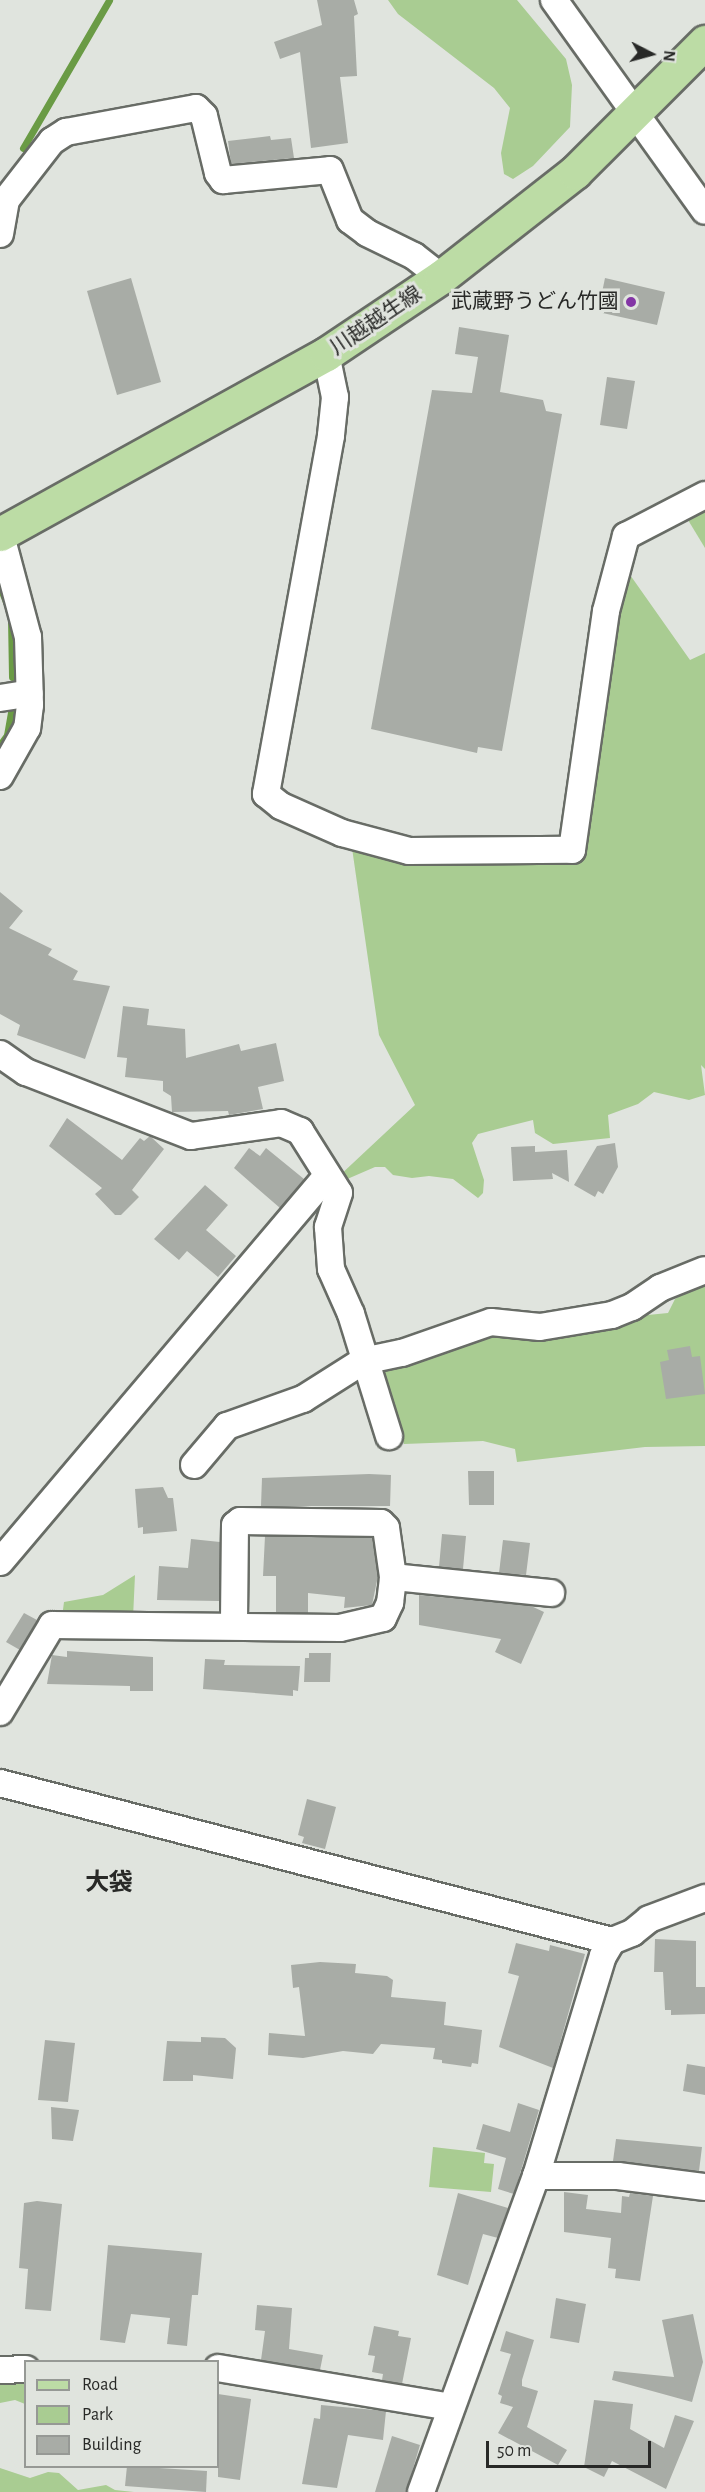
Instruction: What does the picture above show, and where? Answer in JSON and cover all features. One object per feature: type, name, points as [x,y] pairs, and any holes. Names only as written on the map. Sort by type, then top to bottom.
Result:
[{"type":"main road","name":"川越越生線","points":[[0,533],[326,354],[441,277],[575,172],[635,116],[705,42]]},
{"type":"street","points":[[554,0],[705,211]]},
{"type":"street","points":[[0,234],[3,196],[52,141],[66,132],[196,108],[204,116],[223,180],[330,170],[350,220],[414,256],[441,277]]},
{"type":"street","points":[[326,354],[335,397],[331,436],[266,794],[281,806],[342,832],[409,851],[572,850],[606,611],[626,536],[705,495]]},
{"type":"street","points":[[0,533],[28,637],[30,693],[27,728],[0,776]]},
{"type":"street","points":[[0,698],[30,693]]},
{"type":"street","points":[[0,1054],[26,1072],[191,1136],[206,1137],[266,1124],[291,1125],[304,1137],[326,1177],[339,1193],[328,1227],[331,1269],[351,1314],[363,1361],[389,1436]]},
{"type":"street","points":[[0,1562],[326,1177]]},
{"type":"street","points":[[194,1465],[227,1426],[303,1399],[363,1361],[402,1353],[491,1322],[540,1327],[612,1315],[632,1307],[660,1288],[705,1270]]},
{"type":"street","points":[[0,1712],[52,1625],[363,1625],[383,1618],[390,1604],[393,1577],[386,1528],[381,1523],[240,1521],[235,1525],[234,1624]]},
{"type":"street","points":[[393,1577],[551,1593]]},
{"type":"street","points":[[0,1783],[612,1941]]},
{"type":"street","points":[[421,2492],[536,2176],[603,1956],[612,1941],[664,1912],[705,1898]]},
{"type":"street","points":[[536,2176],[618,2176],[705,2187]]},
{"type":"street","points":[[219,2368],[451,2407]]},
{"type":"street","points":[[0,2370],[24,2369]]},
{"type":"green space","points":[[388,0],[517,0],[566,59],[572,85],[570,127],[533,166],[513,179],[504,174],[501,153],[510,108],[494,88],[398,14]]},
{"type":"green space","points":[[705,505],[705,548],[685,515]]},
{"type":"green space","points":[[628,572],[690,660],[705,653],[705,1069],[701,1065],[705,1095],[689,1100],[654,1092],[638,1104],[608,1115],[610,1138],[553,1144],[535,1133],[533,1120],[478,1134],[472,1143],[484,1180],[483,1193],[478,1198],[453,1179],[393,1175],[385,1167],[375,1167],[345,1180],[337,1178],[415,1105],[379,1035],[352,848],[413,861],[485,865],[582,857],[614,614]]},
{"type":"green space","points":[[705,1282],[705,1446],[645,1447],[517,1462],[515,1449],[483,1441],[404,1444],[381,1368],[476,1332],[668,1313],[675,1299]]},
{"type":"green space","points":[[135,1575],[133,1618],[62,1617],[64,1602],[103,1595]]},
{"type":"green space","points":[[433,2147],[485,2153],[484,2163],[494,2164],[491,2192],[429,2187]]},
{"type":"green space","points":[[24,2373],[24,2404],[15,2400],[0,2403],[0,2374]]},
{"type":"green space","points":[[0,2468],[30,2478],[48,2472],[59,2473],[78,2490],[106,2485],[115,2490],[134,2492],[0,2492]]},
{"type":"building","points":[[317,0],[354,0],[358,14],[354,16],[357,76],[340,77],[348,143],[311,148],[300,52],[280,59],[274,42],[322,25]]},
{"type":"building","points":[[270,136],[271,140],[291,138],[294,158],[231,164],[228,141]]},
{"type":"building","points":[[131,278],[161,382],[117,395],[87,291]]},
{"type":"building","name":"武蔵野うどん竹國","points":[[605,278],[665,292],[657,325],[598,312]]},
{"type":"building","points":[[459,327],[509,335],[500,392],[543,400],[546,411],[562,414],[502,751],[478,747],[477,753],[371,729],[432,390],[472,393],[478,357],[455,354]]},
{"type":"building","points":[[607,377],[635,381],[627,429],[600,425]]},
{"type":"building","points":[[0,892],[23,911],[9,928],[52,949],[48,955],[78,971],[73,980],[110,986],[85,1059],[17,1035],[20,1025],[0,1014]]},
{"type":"building","points":[[123,1006],[149,1009],[147,1025],[185,1029],[186,1058],[239,1044],[241,1051],[276,1043],[284,1081],[258,1087],[263,1109],[229,1115],[228,1111],[172,1112],[171,1096],[163,1091],[163,1081],[125,1077],[127,1058],[117,1057]]},
{"type":"building","points":[[67,1118],[122,1160],[140,1138],[144,1141],[150,1136],[164,1149],[132,1190],[139,1197],[121,1215],[115,1215],[95,1194],[102,1188],[49,1146]]},
{"type":"building","points":[[615,1143],[618,1167],[603,1194],[598,1191],[595,1197],[574,1185],[597,1146]]},
{"type":"building","points":[[535,1146],[535,1152],[567,1150],[569,1182],[552,1173],[553,1179],[513,1181],[511,1147]]},
{"type":"building","points":[[249,1148],[260,1156],[266,1148],[304,1179],[280,1208],[234,1168]]},
{"type":"building","points":[[205,1185],[228,1205],[206,1230],[236,1256],[218,1277],[187,1251],[179,1260],[154,1239]]},
{"type":"building","points":[[690,1346],[692,1357],[700,1356],[705,1394],[666,1399],[660,1362],[669,1360],[667,1350]]},
{"type":"building","points":[[468,1471],[494,1471],[494,1505],[469,1505]]},
{"type":"building","points":[[391,1475],[390,1506],[261,1506],[262,1478]]},
{"type":"building","points":[[163,1487],[168,1498],[173,1498],[177,1531],[143,1534],[143,1527],[138,1528],[135,1489]]},
{"type":"building","points":[[442,1534],[466,1536],[463,1569],[439,1567]]},
{"type":"building","points":[[265,1536],[372,1538],[378,1576],[372,1605],[344,1608],[345,1597],[308,1593],[308,1613],[276,1612],[276,1576],[263,1576]]},
{"type":"building","points":[[191,1539],[220,1542],[219,1601],[157,1600],[159,1566],[188,1568]]},
{"type":"building","points":[[503,1540],[530,1543],[526,1575],[499,1573]]},
{"type":"building","points":[[419,1595],[531,1606],[544,1612],[521,1664],[495,1652],[501,1639],[419,1625]]},
{"type":"building","points":[[24,1613],[37,1620],[20,1650],[6,1642]]},
{"type":"building","points":[[67,1651],[153,1657],[153,1691],[130,1691],[130,1686],[47,1684],[52,1655],[67,1657]]},
{"type":"building","points":[[309,1653],[331,1653],[330,1682],[304,1682],[305,1658],[309,1658]]},
{"type":"building","points":[[205,1659],[225,1660],[224,1665],[300,1666],[298,1691],[293,1690],[293,1696],[203,1689]]},
{"type":"building","points":[[307,1799],[336,1807],[325,1849],[302,1843],[304,1837],[298,1835]]},
{"type":"building","points":[[655,1939],[696,1941],[696,1987],[705,1987],[705,2014],[671,2015],[671,2010],[665,2010],[663,1972],[654,1972]]},
{"type":"building","points":[[516,1943],[549,1951],[550,1945],[585,1954],[553,2068],[499,2047],[519,1976],[508,1973]]},
{"type":"building","points":[[320,1962],[356,1964],[355,1973],[387,1976],[393,1980],[391,1997],[446,2002],[444,2025],[482,2030],[478,2064],[472,2063],[471,2067],[442,2063],[442,2060],[433,2059],[435,2048],[381,2044],[373,2054],[343,2051],[303,2058],[268,2055],[269,2033],[305,2036],[299,1987],[293,1988],[291,1965]]},
{"type":"building","points":[[201,2037],[225,2038],[236,2048],[233,2079],[193,2075],[193,2081],[163,2081],[167,2041],[201,2042]]},
{"type":"building","points":[[45,2040],[75,2043],[68,2102],[38,2100]]},
{"type":"building","points":[[687,2064],[705,2067],[705,2095],[683,2091]]},
{"type":"building","points":[[518,2103],[539,2110],[514,2194],[498,2189],[506,2158],[476,2149],[483,2124],[510,2132]]},
{"type":"building","points":[[51,2107],[79,2110],[73,2141],[52,2139]]},
{"type":"building","points":[[616,2139],[702,2147],[699,2171],[613,2161]]},
{"type":"building","points":[[564,2192],[588,2195],[586,2209],[621,2213],[622,2196],[629,2197],[630,2193],[653,2196],[640,2281],[615,2278],[616,2269],[608,2268],[611,2238],[564,2232]]},
{"type":"building","points":[[458,2193],[508,2208],[498,2238],[483,2234],[468,2285],[437,2275]]},
{"type":"building","points":[[37,2201],[62,2204],[51,2311],[25,2309],[28,2269],[19,2268],[24,2203]]},
{"type":"building","points":[[108,2245],[202,2253],[198,2295],[192,2295],[187,2346],[167,2344],[170,2318],[131,2314],[125,2343],[100,2340]]},
{"type":"building","points":[[556,2298],[586,2304],[579,2343],[550,2338]]},
{"type":"building","points":[[257,2305],[292,2308],[289,2349],[323,2355],[320,2370],[261,2360],[265,2331],[255,2330]]},
{"type":"building","points":[[693,2314],[703,2362],[692,2402],[612,2380],[614,2371],[674,2377],[662,2320]]},
{"type":"building","points":[[374,2326],[399,2331],[398,2336],[411,2338],[402,2384],[382,2380],[383,2374],[372,2372],[375,2356],[368,2355]]},
{"type":"building","points":[[506,2331],[534,2340],[522,2380],[522,2386],[538,2391],[527,2427],[567,2450],[558,2465],[498,2433],[513,2407],[500,2403],[502,2396],[498,2394],[511,2354],[500,2351]]},
{"type":"building","points":[[219,2394],[251,2399],[240,2480],[218,2477]]},
{"type":"building","points":[[594,2400],[633,2404],[630,2429],[664,2448],[675,2415],[694,2421],[666,2489],[612,2461],[604,2477],[584,2467]]},
{"type":"building","points":[[321,2405],[386,2411],[383,2440],[348,2435],[337,2488],[302,2484],[314,2418],[320,2419]]},
{"type":"building","points":[[392,2436],[420,2445],[406,2492],[375,2492]]},
{"type":"building","points":[[127,2468],[207,2471],[206,2492],[125,2486]]},
{"type":"waterway","points":[[23,148],[109,0]]},
{"type":"waterway","points":[[0,587],[8,607]]},
{"type":"waterway","points":[[11,618],[12,677]]},
{"type":"waterway","points":[[0,745],[7,735],[12,707]]},
{"type":"place","name":"武蔵野うどん竹國","points":[[631,302]]},
{"type":"district","name":"大袋","points":[[109,1884]]}]
